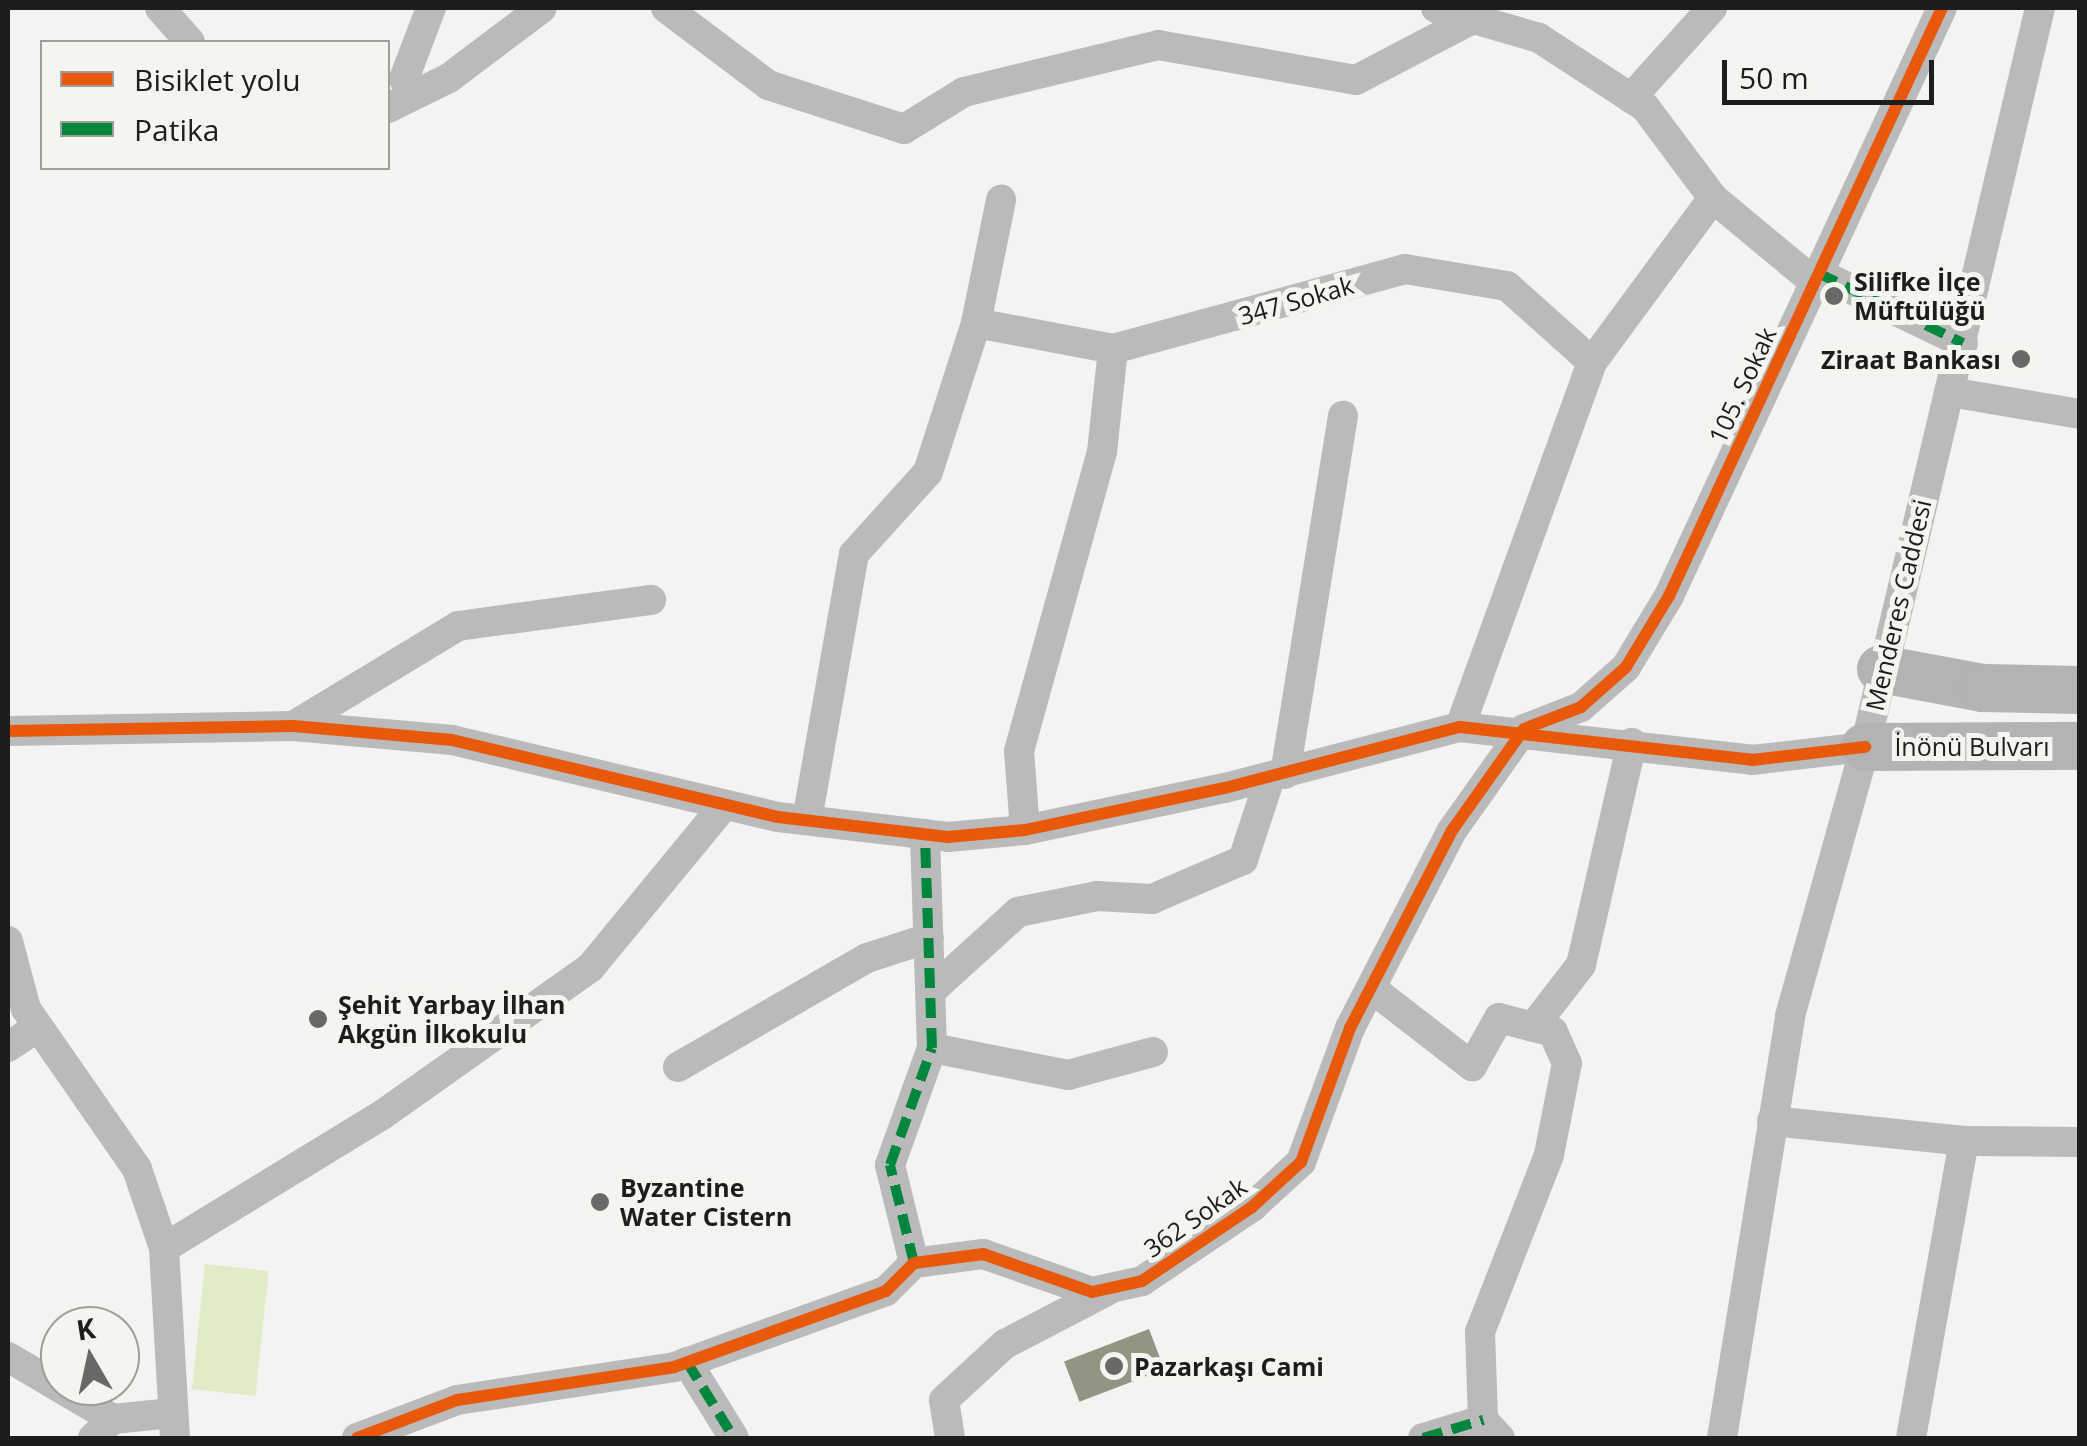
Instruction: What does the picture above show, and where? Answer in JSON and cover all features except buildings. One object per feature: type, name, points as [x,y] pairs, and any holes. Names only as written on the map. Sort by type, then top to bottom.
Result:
[{"type":"main road","points":[[1881,669],[1982,688],[2080,690]]},
{"type":"main road","name":"İnönü Bulvarı","points":[[1865,747],[2080,746]]},
{"type":"street","points":[[160,8],[188,40]]},
{"type":"street","points":[[404,79],[431,8]]},
{"type":"street","points":[[390,107],[449,78],[542,8]]},
{"type":"street","points":[[666,8],[768,85],[904,130],[964,92],[1158,45],[1356,80],[1471,20]]},
{"type":"street","points":[[1436,8],[1539,38],[1631,98],[1713,198],[1816,277],[1963,343]]},
{"type":"street","points":[[1631,98],[1712,8]]},
{"type":"street","name":"105. Sokak","points":[[1524,729],[1581,707],[1626,667],[1669,596],[1942,8]]},
{"type":"street","name":"Menderes Caddesi","points":[[1722,1438],[1790,1016],[1865,747],[2040,8]]},
{"type":"street","points":[[1460,727],[1592,362],[1713,198]]},
{"type":"street","points":[[807,820],[854,554],[928,472],[976,322],[1001,200]]},
{"type":"street","name":"347 Sokak","points":[[976,322],[1112,349],[1405,269],[1507,286],[1592,362]]},
{"type":"street","points":[[1025,830],[1019,751],[1102,452],[1112,349]]},
{"type":"street","points":[[1950,392],[2080,414]]},
{"type":"street","points":[[931,991],[1018,912],[1097,896],[1152,899],[1242,860],[1277,776],[1342,416]]},
{"type":"street","points":[[293,726],[458,626],[651,600]]},
{"type":"street","points":[[8,731],[293,726],[452,740],[725,804],[807,820],[926,834],[1025,830],[1277,776],[1460,727],[1524,729],[1752,760],[1865,747]]},
{"type":"street","name":"362 Sokak","points":[[914,1263],[982,1254],[1092,1292],[1142,1281],[1252,1207],[1300,1162],[1371,988],[1451,832],[1524,729]]},
{"type":"street","points":[[1533,1027],[1581,965],[1632,743]]},
{"type":"street","points":[[164,1248],[382,1115],[590,968],[725,804]]},
{"type":"street","points":[[358,1438],[456,1400],[687,1362],[886,1291],[914,1263],[890,1164],[932,1048],[926,834]]},
{"type":"street","points":[[678,1068],[867,958],[930,938]]},
{"type":"street","points":[[8,941],[38,1027],[137,1170],[164,1248],[174,1426],[103,1429],[8,1357]]},
{"type":"street","points":[[1371,988],[1472,1066],[1499,1018],[1553,1032],[1568,1064],[1549,1156],[1480,1332],[1491,1429],[1423,1438]]},
{"type":"street","points":[[8,1047],[38,1027]]},
{"type":"street","points":[[932,1048],[1068,1075],[1153,1052]]},
{"type":"street","points":[[1772,1122],[1964,1140],[2080,1142]]},
{"type":"street","points":[[1912,1438],[1964,1140]]},
{"type":"street","points":[[950,1438],[944,1400],[1005,1344],[1115,1287]]},
{"type":"street","points":[[687,1362],[734,1438]]},
{"type":"green space","points":[[205,1264],[269,1271],[255,1396],[192,1389]]},
{"type":"marked path","points":[[1818,273],[1963,343]]},
{"type":"marked path","points":[[914,1263],[890,1165],[932,1048],[925,834]]},
{"type":"marked path","points":[[687,1362],[734,1438]]},
{"type":"marked path","points":[[1423,1438],[1483,1420]]},
{"type":"cycle path","points":[[357,1438],[457,1400],[674,1367],[886,1291],[914,1263],[983,1254],[1092,1292],[1142,1281],[1252,1207],[1301,1162],[1350,1028],[1451,832],[1524,729],[1581,707],[1626,667],[1669,596],[1942,8]]},
{"type":"cycle path","points":[[8,731],[293,726],[452,740],[778,817],[948,837],[1025,830],[1225,788],[1460,727],[1752,760],[1865,747]]},
{"type":"place","name":"Silifke İlçe Müftülüğü","points":[[1834,296]]},
{"type":"place","name":"Ziraat Bankası","points":[[2021,359]]},
{"type":"place","name":"Şehit Yarbay İlhan Akgün İlkokulu","points":[[318,1019]]},
{"type":"place","name":"Byzantine Water Cistern","points":[[600,1202]]},
{"type":"place","name":"Pazarkaşı Cami","points":[[1114,1366]]}]
